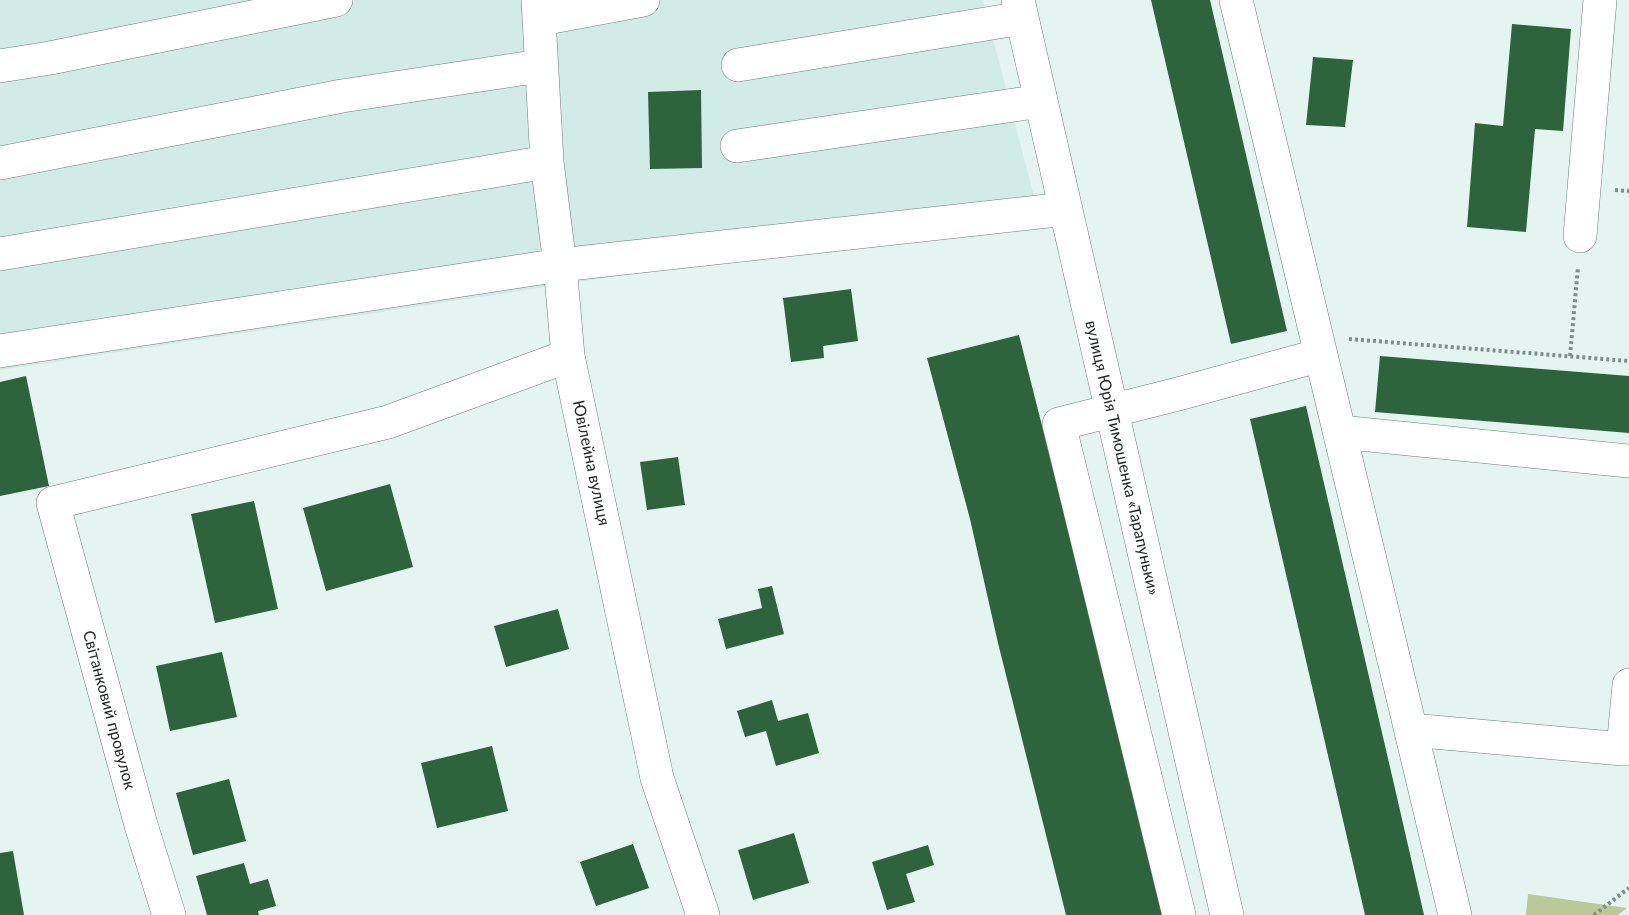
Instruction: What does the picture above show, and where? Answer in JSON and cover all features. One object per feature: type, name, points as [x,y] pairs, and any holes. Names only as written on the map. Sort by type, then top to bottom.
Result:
[{"type":"street","points":[[0,66],[62,56],[336,0]]},
{"type":"street","points":[[539,9],[644,0]]},
{"type":"street","points":[[1236,0],[1455,915]]},
{"type":"street","points":[[1580,236],[1600,0]]},
{"type":"street","name":"Ювілейна вулиця","points":[[539,9],[540,66],[547,162],[560,265],[568,356],[657,778],[698,914]]},
{"type":"street","points":[[738,65],[1020,9]]},
{"type":"street","name":"вулиця Юрія Тимошенка «Тарапуньки»","points":[[1020,9],[1227,915]]},
{"type":"street","points":[[0,163],[342,96],[540,66]]},
{"type":"street","points":[[737,146],[1041,101]]},
{"type":"street","points":[[0,254],[547,162]]},
{"type":"street","points":[[0,351],[560,265],[1066,209]]},
{"type":"street","points":[[1179,915],[1059,424],[1112,410],[1319,346]]},
{"type":"street","name":"Світанковий провулок","points":[[169,915],[141,825],[53,503],[388,422],[568,356]]},
{"type":"street","points":[[1340,432],[1629,461]]},
{"type":"street","points":[[1412,730],[1623,749],[1629,685]]},
{"type":"path","points":[[1570,356],[1580,236]]},
{"type":"path","points":[[1319,346],[1628,360]]},
{"type":"path","points":[[1594,915],[1629,888]]},
{"type":"shaded area","points":[[0,0],[983,0],[1038,212],[0,370]]},
{"type":"green space","points":[[1528,894],[1627,908],[1618,915],[1526,915]]},
{"type":"building","points":[[1151,0],[1210,0],[1287,331],[1231,344]]},
{"type":"building","points":[[1512,24],[1571,29],[1563,131],[1535,129],[1526,232],[1467,227],[1475,123],[1503,126]]},
{"type":"building","points":[[1313,57],[1353,60],[1345,127],[1306,125]]},
{"type":"building","points":[[701,90],[702,168],[650,169],[648,92]]},
{"type":"building","points":[[851,289],[858,341],[823,346],[824,358],[791,362],[783,298]]},
{"type":"building","points":[[1019,335],[1164,915],[1066,915],[998,643],[970,519],[927,358]]},
{"type":"building","points":[[1380,356],[1629,376],[1629,433],[1375,412]]},
{"type":"building","points":[[26,376],[49,486],[0,496],[0,382]]},
{"type":"building","points":[[1306,406],[1424,915],[1365,915],[1250,419]]},
{"type":"building","points":[[678,457],[685,505],[647,510],[640,462]]},
{"type":"building","points":[[390,484],[413,567],[326,591],[303,508]]},
{"type":"building","points":[[254,501],[278,609],[215,623],[191,514]]},
{"type":"building","points":[[772,586],[784,634],[726,649],[718,619],[762,608],[758,589]]},
{"type":"building","points":[[558,609],[569,649],[506,667],[494,626]]},
{"type":"building","points":[[222,652],[237,717],[170,731],[156,666]]},
{"type":"building","points":[[772,700],[778,721],[808,713],[819,753],[776,766],[766,731],[745,737],[737,711]]},
{"type":"building","points":[[492,746],[508,811],[437,828],[421,763]]},
{"type":"building","points":[[229,779],[246,841],[193,855],[176,793]]},
{"type":"building","points":[[794,833],[809,883],[753,900],[738,850]]},
{"type":"building","points":[[633,844],[649,888],[596,906],[580,862]]},
{"type":"building","points":[[928,845],[934,865],[906,874],[915,902],[887,910],[872,862]]},
{"type":"building","points":[[13,851],[24,915],[0,915],[0,853]]},
{"type":"building","points":[[244,863],[250,884],[268,879],[276,906],[258,911],[259,915],[207,915],[196,876]]}]
